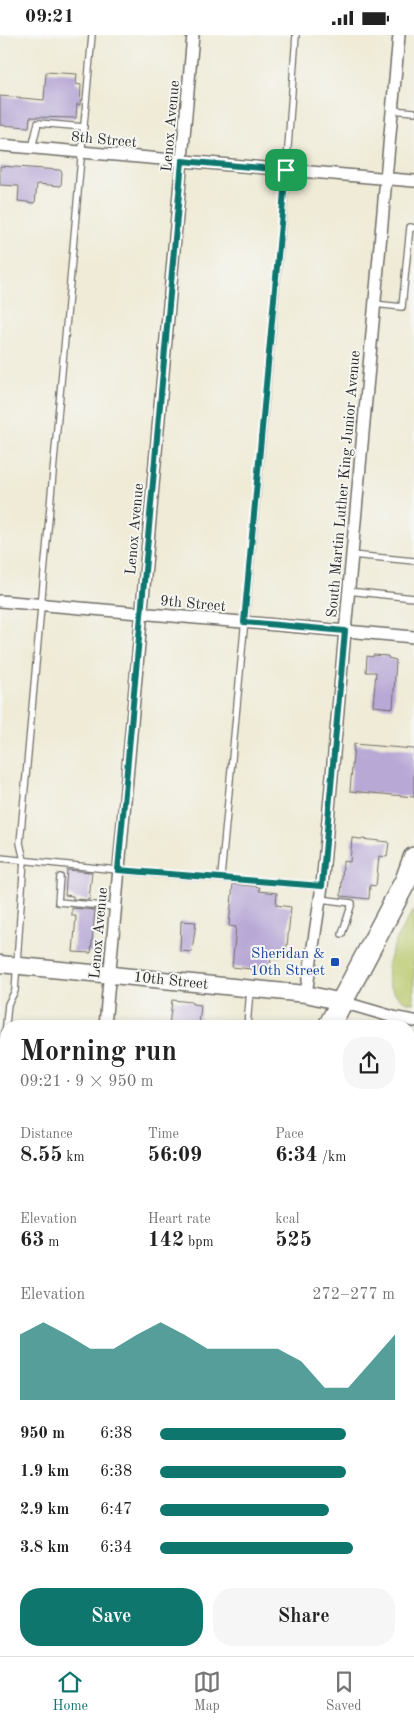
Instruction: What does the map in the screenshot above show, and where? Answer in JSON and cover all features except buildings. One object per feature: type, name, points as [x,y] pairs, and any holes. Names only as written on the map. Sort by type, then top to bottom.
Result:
[{"type":"highway","points":[[332,1020],[406,881],[414,858]]},
{"type":"street","name":"Lenox Avenue","points":[[105,1020],[193,35]]},
{"type":"street","name":"South Martin Luther King Junior Avenue","points":[[306,994],[322,886],[399,35]]},
{"type":"street","name":"8th Street","points":[[0,145],[414,181]]},
{"type":"street","name":"9th Street","points":[[0,601],[414,637]]},
{"type":"street","name":"10th Street","points":[[8,965],[306,994],[342,1002]]},
{"type":"street","points":[[342,1002],[408,1020]]},
{"type":"lane","points":[[6,1020],[8,1004],[15,991],[8,965],[24,860],[20,843],[92,35]]},
{"type":"lane","points":[[221,877],[286,170],[296,35]]},
{"type":"lane","points":[[392,110],[414,112]]},
{"type":"lane","points":[[32,148],[38,123],[84,127]]},
{"type":"lane","points":[[374,304],[402,307],[410,227],[414,228]]},
{"type":"lane","points":[[352,555],[414,561]]},
{"type":"lane","points":[[348,591],[414,598]]},
{"type":"lane","points":[[0,858],[118,870],[322,886]]},
{"type":"lane","points":[[60,877],[58,902],[115,907]]},
{"type":"lane","points":[[320,899],[352,903],[342,934]]},
{"type":"lane","points":[[247,1020],[250,988]]},
{"type":"green space","points":[[414,910],[414,1003],[401,999],[390,986],[388,964],[396,940]]},
{"type":"place","name":"Sheridan & 10th Street","points":[[335,962]]},
{"type":"route","points":[[182,161],[286,170],[244,622],[345,631],[322,886],[118,870],[182,161]]}]
